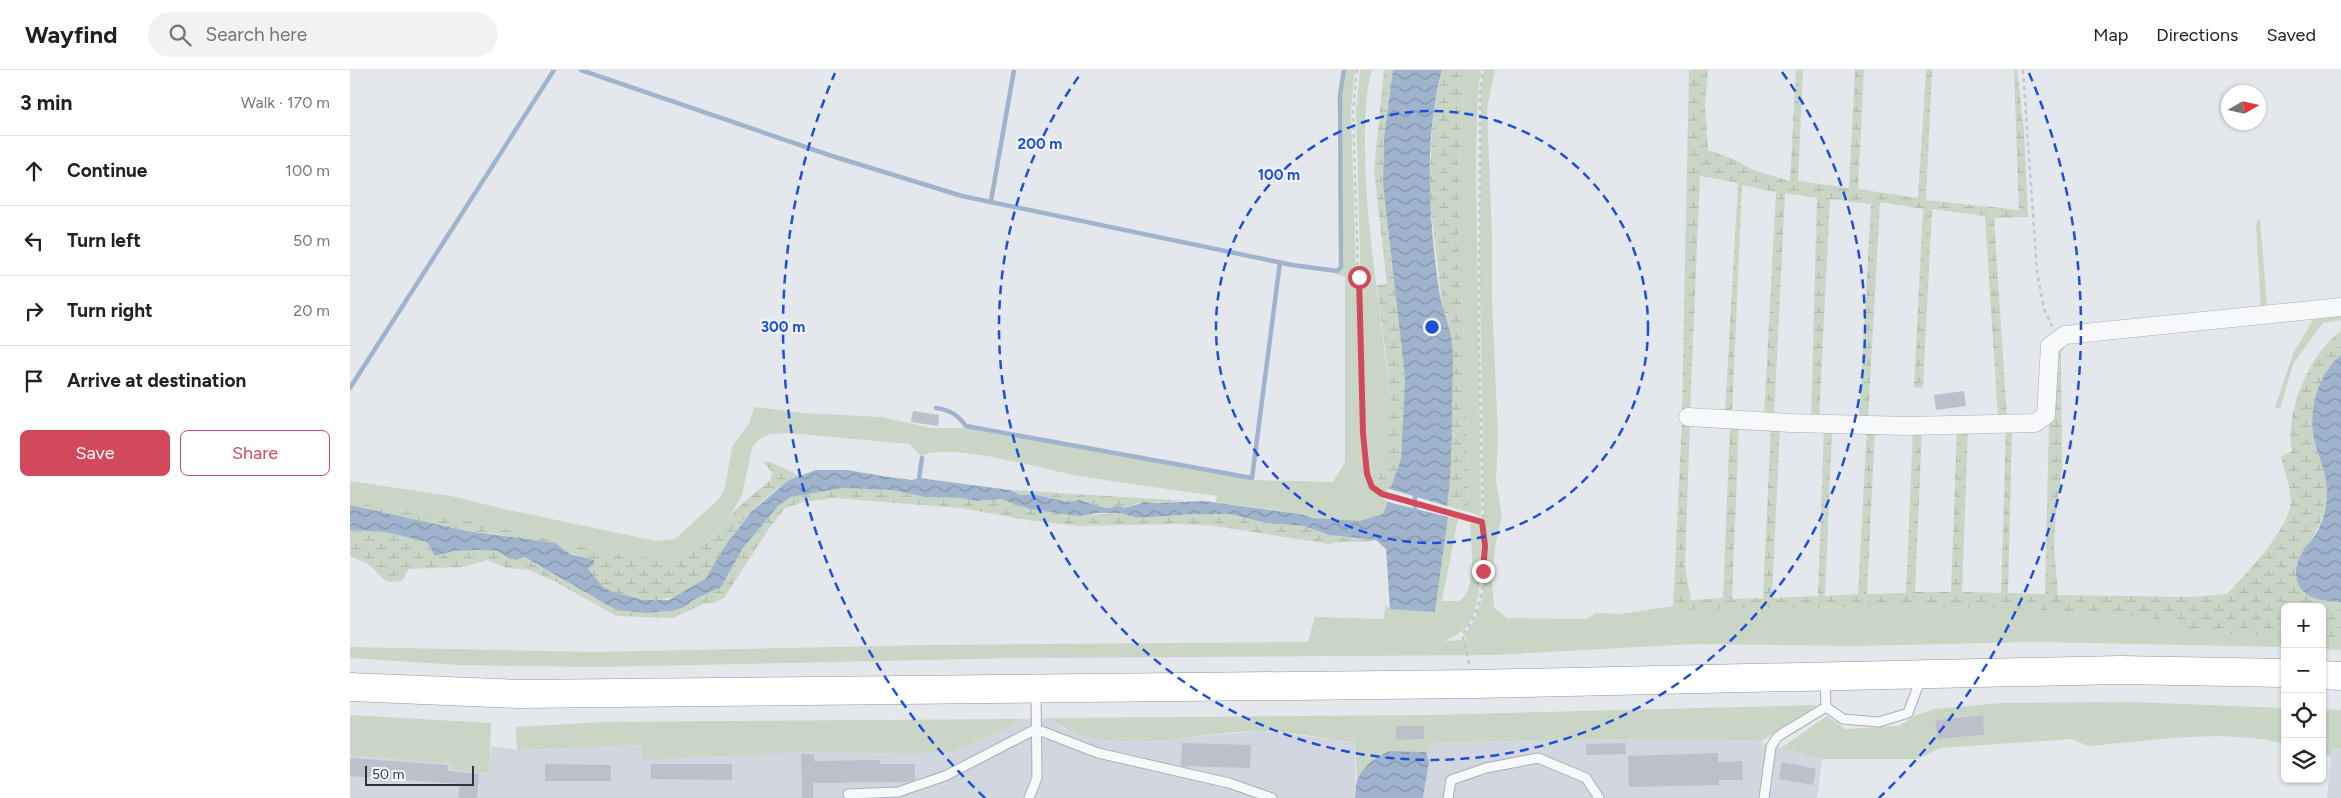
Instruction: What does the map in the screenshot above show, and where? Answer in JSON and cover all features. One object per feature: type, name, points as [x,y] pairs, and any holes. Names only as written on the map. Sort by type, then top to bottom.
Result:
[{"type":"highway","points":[[350,687],[512,694],[1036,687],[1474,684],[1922,676],[2120,670],[2281,673]]},
{"type":"highway","points":[[2326,675],[2341,676]]},
{"type":"street","points":[[1688,417],[1790,423],[1909,426],[2035,422],[2046,415],[2048,352],[2050,346],[2059,338],[2075,334],[2341,307]]},
{"type":"lane","points":[[1826,707],[1843,719],[1879,722],[1908,713],[1922,676]]},
{"type":"lane","points":[[1825,677],[1826,707]]},
{"type":"lane","points":[[1029,798],[1037,778],[1036,687]]},
{"type":"lane","points":[[1763,797],[1771,747],[1777,737],[1826,707]]},
{"type":"lane","points":[[848,794],[898,792],[945,776],[1036,729],[1098,753],[1229,782],[1272,798]]},
{"type":"lane","points":[[1448,798],[1451,780],[1486,768],[1538,758],[1586,778],[1599,798]]},
{"type":"path","points":[[1357,70],[1353,110],[1363,433],[1367,474],[1372,487],[1382,494],[1482,522]]},
{"type":"path","points":[[1474,684],[1462,634],[1476,615],[1485,546],[1482,522],[1484,512],[1479,341],[1480,91],[1483,70]]},
{"type":"path","points":[[2023,70],[2037,272],[2044,309],[2059,338]]},
{"type":"shaded area","points":[[1049,718],[1064,729],[1168,739],[1261,731],[1355,742],[1355,798],[350,798],[350,755],[453,764],[452,770],[489,773],[491,746],[517,750],[643,745],[643,759],[804,752],[916,754],[956,751],[1004,730],[1020,719]]},
{"type":"shaded area","points":[[1596,739],[1751,740],[1822,759],[1817,798],[1423,798],[1429,762],[1426,752],[1430,743]]},
{"type":"shaded area","points":[[2332,748],[2341,749],[2341,798],[2327,798]]},
{"type":"green space","points":[[1346,70],[1355,70],[1351,110],[1361,433],[1364,474],[1370,489],[1388,502],[1383,514],[1363,521],[1332,520],[1216,502],[1217,496],[1074,475],[974,454],[935,452],[921,456],[909,444],[790,433],[770,434],[759,439],[752,448],[742,495],[723,527],[696,551],[672,560],[629,556],[451,517],[350,502],[350,481],[451,496],[656,541],[675,539],[719,499],[725,488],[732,447],[750,422],[754,407],[803,413],[882,417],[931,428],[964,428],[1253,480],[1333,482],[1345,462],[1345,277],[1336,274],[1343,267],[1342,95]]},
{"type":"green space","points":[[1360,70],[1372,70],[1365,117],[1365,169],[1390,414],[1387,452],[1374,486],[1369,473],[1365,433],[1356,110]]},
{"type":"green space","points":[[1384,70],[1393,70],[1384,138],[1383,184],[1405,378],[1401,459],[1390,489],[1383,493],[1374,486],[1383,465],[1388,442],[1390,415],[1389,388],[1377,285],[1387,284],[1374,171]]},
{"type":"green space","points":[[1442,70],[1466,70],[1464,77],[1459,171],[1459,268],[1464,337],[1469,512],[1447,506],[1452,453],[1452,392],[1429,193],[1433,112]]},
{"type":"green space","points":[[1466,70],[1481,70],[1478,91],[1476,162],[1481,516],[1469,512],[1464,337],[1459,268],[1459,171],[1464,76]]},
{"type":"green space","points":[[1484,70],[1495,70],[1487,109],[1498,436],[1496,481],[1502,516],[1495,547],[1492,578],[1494,608],[1507,618],[1587,619],[1595,613],[1621,614],[1673,606],[1685,610],[1914,606],[2043,610],[2183,621],[2183,632],[2281,636],[2281,647],[2037,642],[1854,646],[1694,644],[1493,655],[1021,658],[596,667],[460,665],[350,658],[350,647],[593,652],[928,645],[1308,642],[1315,617],[1384,619],[1385,607],[1435,612],[1448,517],[1458,519],[1442,601],[1459,601],[1469,587],[1472,565],[1470,523],[1479,525],[1481,563],[1476,605],[1467,626],[1457,635],[1444,641],[1466,640],[1464,634],[1471,626],[1480,605],[1486,569],[1480,287],[1481,91]]},
{"type":"green space","points":[[1689,70],[1708,70],[1705,105],[1708,150],[1733,159],[1753,170],[1790,181],[1796,70],[1803,70],[1798,181],[1849,188],[1855,70],[1864,70],[1858,189],[1918,198],[1926,70],[1932,70],[1926,200],[2019,210],[2014,70],[2017,70],[2024,131],[2028,217],[1994,218],[2007,418],[1998,418],[1985,216],[1932,209],[1923,388],[1914,387],[1923,209],[1880,202],[1868,419],[1859,419],[1871,204],[1830,199],[1819,419],[1811,419],[1817,198],[1785,193],[1774,417],[1764,417],[1776,192],[1742,185],[1732,414],[1725,413],[1738,183],[1700,176],[1690,411],[1682,410]]},
{"type":"green space","points":[[2260,218],[2267,307],[2261,311],[2256,224]]},
{"type":"green space","points":[[2341,311],[2341,320],[2323,323],[2293,364],[2280,409],[2275,407],[2293,354],[2317,313]]},
{"type":"green space","points":[[2341,331],[2341,355],[2326,372],[2321,383],[2314,406],[2313,417],[2315,439],[2327,481],[2326,505],[2316,531],[2296,564],[2325,601],[2341,602],[2341,638],[2326,637],[2326,603],[2281,603],[2281,636],[2183,632],[2182,621],[2043,610],[1914,606],[1685,610],[1673,606],[1682,421],[1690,421],[1685,567],[1691,600],[1723,598],[1730,424],[1739,424],[1732,599],[1763,598],[1771,425],[1780,426],[1772,598],[1818,596],[1824,427],[1832,428],[1825,596],[1858,594],[1867,429],[1875,429],[1867,594],[1906,593],[1913,429],[1922,429],[1915,592],[1951,592],[1957,429],[1968,430],[1962,592],[2001,593],[2006,429],[2012,429],[2008,593],[2045,594],[2049,421],[2055,353],[2070,339],[2061,353],[2062,469],[2056,511],[2054,547],[2058,595],[2189,597],[2227,594],[2264,553],[2287,517],[2291,501],[2281,457],[2292,451],[2292,420],[2302,385],[2319,353]]},
{"type":"green space","points":[[763,462],[771,462],[800,476],[769,495],[751,513],[728,542],[712,569],[696,587],[683,594],[655,600],[640,600],[626,597],[601,585],[594,579],[578,555],[498,534],[467,531],[350,505],[350,502],[451,517],[629,556],[672,560],[696,551],[723,527],[734,511],[770,480],[772,472]]},
{"type":"green space","points":[[843,488],[891,490],[925,497],[962,498],[976,501],[1000,499],[1089,515],[1120,513],[1138,518],[1193,514],[1230,514],[1266,523],[1304,526],[1329,535],[1376,540],[1329,544],[1215,526],[1177,524],[1079,526],[1028,520],[960,508],[835,498],[803,502],[785,508],[770,527],[724,598],[713,603],[703,604],[673,618],[616,616],[556,582],[529,570],[507,568],[487,560],[463,567],[408,569],[403,580],[391,582],[383,579],[369,565],[350,556],[350,530],[385,532],[427,542],[435,556],[453,551],[481,550],[498,551],[508,558],[523,557],[611,607],[684,607],[693,600],[721,587],[743,548],[779,505],[790,497]]},
{"type":"green space","points":[[1010,490],[1188,501],[1138,503],[1124,508],[1117,505],[1111,508],[1080,500],[1068,502],[1020,495]]},
{"type":"green space","points":[[2326,637],[2341,638],[2341,650],[2326,649]]},
{"type":"green space","points":[[2131,702],[2281,708],[2281,743],[2261,739],[2212,736],[2088,746],[2072,739],[1940,748],[1918,759],[1822,759],[1781,748],[1827,716],[1845,729],[1899,726],[1916,715],[1934,709],[2001,703]],"holes":[[[1982,715],[1984,735],[1937,739],[1935,720]]]},
{"type":"green space","points":[[1817,705],[1761,742],[1751,740],[1596,739],[1430,743],[1426,752],[1402,751],[1378,757],[1357,782],[1355,742],[1284,732],[1260,731],[1152,741],[1124,741],[1097,738],[1072,731],[1049,718],[1431,715]],"holes":[[[1396,726],[1424,726],[1424,739]]]},
{"type":"green space","points":[[2326,709],[2341,710],[2341,749],[2332,748],[2331,756],[2326,755]]},
{"type":"green space","points":[[350,715],[491,723],[489,773],[452,770],[453,764],[350,755]]},
{"type":"green space","points":[[1020,719],[1004,730],[956,751],[916,754],[804,752],[643,760],[642,745],[517,750],[516,727],[605,722]]},
{"type":"water","points":[[1393,70],[1442,70],[1432,125],[1430,183],[1436,269],[1440,296],[1450,331],[1453,351],[1451,455],[1447,506],[1390,489],[1401,459],[1405,378],[1383,184],[1384,138]]},
{"type":"water","points":[[2341,355],[2341,602],[2321,600],[2304,592],[2297,580],[2296,572],[2302,553],[2320,526],[2327,498],[2326,480],[2312,428],[2314,405],[2326,372]]},
{"type":"water","points":[[816,470],[848,470],[912,480],[919,478],[1010,490],[1020,495],[1036,495],[1068,502],[1080,500],[1111,508],[1117,505],[1124,508],[1145,502],[1204,501],[1300,514],[1314,518],[1360,521],[1383,514],[1388,502],[1448,517],[1435,612],[1390,609],[1386,549],[1376,540],[1329,535],[1304,526],[1266,523],[1230,514],[1193,514],[1138,518],[1120,513],[1098,513],[1078,516],[1030,509],[1000,499],[976,501],[962,498],[925,497],[891,490],[843,488],[791,497],[779,505],[743,548],[721,587],[676,610],[647,613],[619,610],[611,607],[524,557],[516,560],[508,558],[498,551],[481,550],[453,551],[435,556],[427,542],[385,532],[350,530],[350,505],[467,531],[555,543],[570,554],[594,560],[594,564],[588,569],[602,586],[611,591],[643,600],[669,600],[705,579],[727,543],[752,511],[789,480]]},
{"type":"water","points":[[1391,751],[1426,752],[1429,762],[1423,798],[1355,798],[1356,783],[1362,771],[1375,759]]},
{"type":"building","points":[[1964,391],[1966,406],[1936,410],[1934,395]]},
{"type":"building","points":[[913,411],[939,415],[938,426],[911,422]]},
{"type":"building","points":[[1983,715],[1984,735],[1937,739],[1935,720]]},
{"type":"building","points":[[1396,726],[1424,726],[1424,739],[1396,740]]},
{"type":"building","points":[[1182,743],[1251,745],[1250,768],[1181,766]]},
{"type":"building","points":[[1625,743],[1626,754],[1586,755],[1586,744]]},
{"type":"building","points":[[1718,753],[1718,762],[1742,761],[1743,780],[1719,780],[1719,785],[1629,787],[1628,756]]},
{"type":"building","points":[[801,754],[814,754],[814,761],[880,760],[880,764],[915,764],[915,780],[907,782],[813,783],[813,798],[802,798]]},
{"type":"building","points":[[350,758],[448,765],[448,771],[479,774],[477,798],[458,798],[460,784],[350,776]]},
{"type":"building","points":[[1782,762],[1816,769],[1813,785],[1779,779]]},
{"type":"building","points":[[545,764],[611,765],[611,781],[545,781]]},
{"type":"building","points":[[651,764],[732,764],[732,780],[651,779]]},
{"type":"waterway","points":[[350,388],[554,70]]},
{"type":"waterway","points":[[581,70],[832,156],[962,196],[1292,265],[1337,271],[1341,267],[1340,95],[1344,70]]},
{"type":"waterway","points":[[991,201],[1014,70]]},
{"type":"waterway","points":[[936,408],[953,414],[966,426],[1252,478],[1280,262]]},
{"type":"waterway","points":[[919,478],[922,458]]},
{"type":"waterway","points":[[1415,492],[1415,514]]},
{"type":"route","points":[[1359,277],[1363,433],[1367,474],[1372,487],[1382,494],[1482,522],[1485,546],[1483,571]]}]
